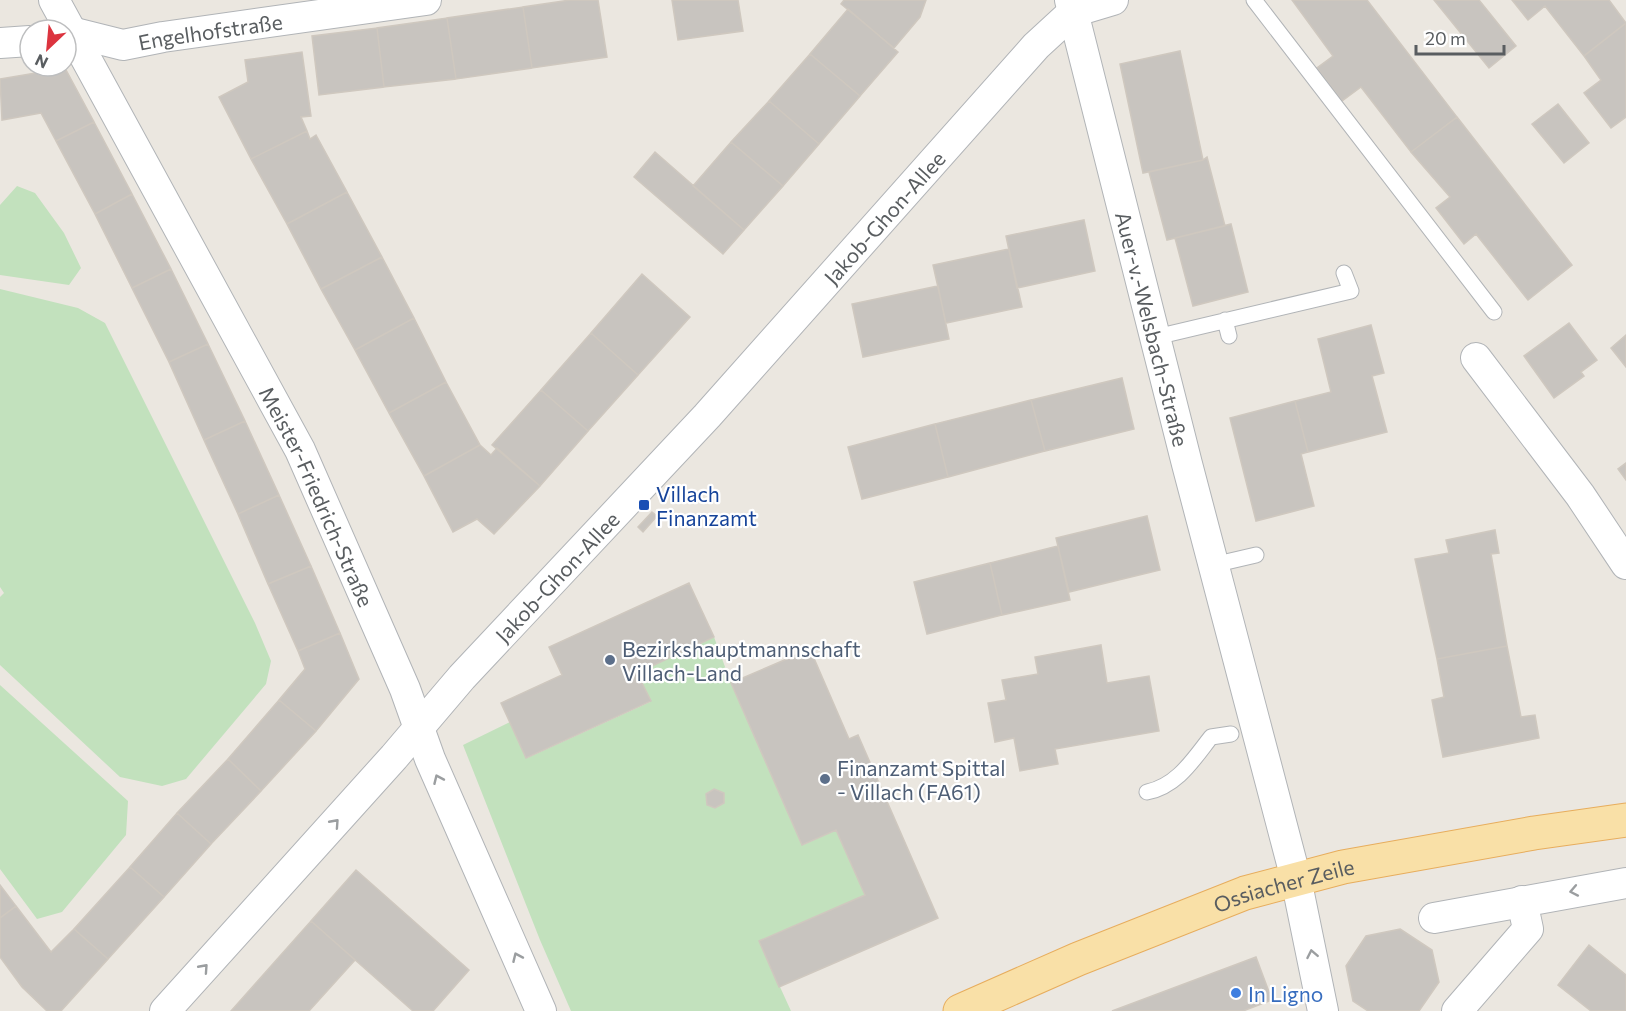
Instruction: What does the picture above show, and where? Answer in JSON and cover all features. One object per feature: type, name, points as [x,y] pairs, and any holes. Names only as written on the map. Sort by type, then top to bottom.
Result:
[{"type":"main road","name":"Ossiacher Zeile","points":[[960,1011],[1078,959],[1245,893],[1343,867],[1534,832],[1626,820]]},
{"type":"street","name":"Meister-Friedrich-Straße","points":[[54,0],[62,18]]},
{"type":"street","name":"Engelhofstraße","points":[[78,35],[123,45],[162,37],[426,0]]},
{"type":"street","points":[[1071,6],[1113,0]]},
{"type":"street","name":"Auer-v.-Welsbach-Straße","points":[[1071,6],[1213,565],[1296,879],[1323,1011]]},
{"type":"street","name":"Jakob-Ghon-Allee","points":[[165,1011],[462,677],[707,416],[1071,6]]},
{"type":"street","points":[[0,43],[18,42]]},
{"type":"street","name":"Meister-Friedrich-Straße","points":[[78,51],[300,450],[405,689],[418,728],[541,1011]]},
{"type":"street","points":[[1476,358],[1580,495],[1626,564]]},
{"type":"street","points":[[1434,918],[1626,883]]},
{"type":"street","points":[[1457,1011],[1528,929],[1522,902]]},
{"type":"lane","points":[[1254,0],[1494,312]]},
{"type":"lane","points":[[1156,337],[1352,291],[1344,273]]},
{"type":"lane","points":[[1225,320],[1229,336]]},
{"type":"lane","points":[[1213,565],[1256,555]]},
{"type":"lane","points":[[1147,792],[1160,789],[1183,773],[1211,737],[1231,734]]},
{"type":"green space","points":[[17,186],[35,193],[64,233],[81,268],[69,285],[0,275],[0,205]]},
{"type":"green space","points":[[0,289],[78,308],[105,323],[255,623],[271,661],[266,684],[186,779],[162,786],[120,777],[0,665],[0,597],[4,593],[0,587]]},
{"type":"green space","points":[[714,637],[731,683],[803,845],[836,830],[865,895],[759,941],[791,1011],[571,1011],[540,940],[463,745],[510,722],[527,758],[650,702],[637,673]]},
{"type":"green space","points":[[0,685],[128,801],[126,835],[62,912],[37,919],[0,869]]},
{"type":"building","points":[[570,0],[598,0],[607,57],[532,68],[523,7]]},
{"type":"building","points":[[672,0],[738,0],[743,31],[678,40]]},
{"type":"building","points":[[844,0],[926,0],[920,17],[894,48],[841,4]]},
{"type":"building","points":[[1292,0],[1367,0],[1457,117],[1411,152],[1361,87],[1342,101],[1317,68],[1333,56]]},
{"type":"building","points":[[1434,0],[1479,0],[1516,46],[1489,68]]},
{"type":"building","points":[[1512,0],[1609,0],[1626,23],[1584,56],[1545,6],[1528,20]]},
{"type":"building","points":[[523,7],[532,68],[456,79],[447,18]]},
{"type":"building","points":[[848,9],[898,52],[860,96],[810,54]]},
{"type":"building","points":[[447,18],[456,79],[384,87],[377,28]]},
{"type":"building","points":[[1626,23],[1626,117],[1611,128],[1584,93],[1601,80],[1584,56]]},
{"type":"building","points":[[377,28],[384,87],[319,95],[312,36]]},
{"type":"building","points":[[1180,51],[1203,160],[1143,173],[1120,64]]},
{"type":"building","points":[[302,52],[311,116],[301,117],[307,131],[251,159],[219,97],[248,82],[245,60]]},
{"type":"building","points":[[810,54],[860,96],[819,144],[769,101]]},
{"type":"building","points":[[18,76],[18,78],[70,78],[94,122],[56,141],[41,113],[2,120],[0,79]]},
{"type":"building","points":[[769,101],[819,144],[783,186],[731,142]]},
{"type":"building","points":[[1558,104],[1589,143],[1564,163],[1532,124]]},
{"type":"building","points":[[1457,117],[1572,265],[1528,300],[1476,234],[1464,244],[1436,208],[1450,197],[1411,152]]},
{"type":"building","points":[[94,122],[132,194],[95,214],[56,141]]},
{"type":"building","points":[[307,131],[310,139],[316,135],[347,192],[287,224],[251,159]]},
{"type":"building","points":[[731,142],[783,186],[744,230],[693,186]]},
{"type":"building","points":[[655,152],[744,230],[723,254],[634,177]]},
{"type":"building","points":[[1207,157],[1225,226],[1167,240],[1149,172],[1203,160]]},
{"type":"building","points":[[347,192],[382,257],[321,289],[287,224]]},
{"type":"building","points":[[132,194],[171,269],[132,288],[95,214]]},
{"type":"building","points":[[1084,220],[1095,271],[1017,288],[1006,236]]},
{"type":"building","points":[[1231,224],[1248,292],[1193,306],[1175,238]]},
{"type":"building","points":[[1009,249],[1022,307],[946,323],[933,265]]},
{"type":"building","points":[[382,257],[414,318],[355,350],[321,289]]},
{"type":"building","points":[[171,269],[208,344],[169,362],[132,288]]},
{"type":"building","points":[[642,274],[690,317],[638,375],[591,333]]},
{"type":"building","points":[[938,286],[949,339],[863,357],[852,304]]},
{"type":"building","points":[[414,318],[446,382],[389,413],[355,350]]},
{"type":"building","points":[[1569,323],[1597,360],[1581,372],[1584,376],[1554,398],[1524,356]]},
{"type":"building","points":[[1371,325],[1384,373],[1372,376],[1387,432],[1308,452],[1295,401],[1331,392],[1318,339]]},
{"type":"building","points":[[591,333],[638,375],[588,431],[541,390]]},
{"type":"building","points":[[1626,335],[1626,367],[1611,348]]},
{"type":"building","points":[[208,344],[245,421],[204,440],[169,362]]},
{"type":"building","points":[[1122,378],[1134,429],[1045,451],[1031,400]]},
{"type":"building","points":[[446,382],[480,445],[424,476],[389,413]]},
{"type":"building","points":[[541,390],[588,431],[540,486],[492,445]]},
{"type":"building","points":[[1031,400],[1045,451],[948,477],[935,424]]},
{"type":"building","points":[[1295,401],[1308,452],[1301,454],[1314,506],[1256,521],[1230,418]]},
{"type":"building","points":[[245,421],[279,495],[238,514],[204,440]]},
{"type":"building","points":[[935,424],[948,477],[862,499],[848,447]]},
{"type":"building","points":[[480,445],[491,455],[497,448],[540,486],[494,534],[477,519],[453,532],[424,476]]},
{"type":"building","points":[[1626,463],[1626,480],[1618,469]]},
{"type":"building","points":[[279,495],[311,566],[268,584],[238,514]]},
{"type":"building","points":[[652,512],[657,516],[643,532],[638,527]]},
{"type":"building","points":[[1147,516],[1160,570],[1069,592],[1056,538]]},
{"type":"building","points":[[1495,530],[1499,553],[1491,554],[1507,646],[1437,659],[1415,559],[1449,553],[1446,540]]},
{"type":"building","points":[[1058,546],[1070,600],[1002,615],[990,563]]},
{"type":"building","points":[[990,563],[1002,615],[927,634],[914,582]]},
{"type":"building","points":[[311,566],[340,633],[298,651],[268,584]]},
{"type":"building","name":"Bezirkshauptmannschaft Villach-Land","points":[[689,583],[714,637],[637,673],[651,701],[526,758],[501,703],[562,675],[549,647]]},
{"type":"building","points":[[340,633],[359,679],[316,731],[279,700],[305,669],[298,651]]},
{"type":"building","points":[[1101,645],[1107,683],[1149,676],[1159,731],[1055,749],[1058,764],[1020,771],[1014,738],[995,742],[988,703],[1006,700],[1002,680],[1038,674],[1035,657]]},
{"type":"building","points":[[1507,646],[1521,717],[1535,715],[1539,738],[1443,757],[1432,700],[1444,697],[1437,659]]},
{"type":"building","name":"Finanzamt Spittal - Villach (FA61)","points":[[810,649],[849,739],[858,735],[938,918],[779,987],[759,941],[865,895],[836,830],[802,845],[731,683]]},
{"type":"building","points":[[279,700],[316,731],[261,791],[228,759]]},
{"type":"building","points":[[228,759],[261,791],[211,844],[177,813]]},
{"type":"building","points":[[714,789],[724,793],[724,803],[715,808],[707,805],[706,794]]},
{"type":"building","points":[[177,813],[211,844],[164,897],[130,867]]},
{"type":"building","points":[[130,867],[164,897],[108,959],[74,929]]},
{"type":"building","points":[[356,870],[469,970],[433,1011],[413,1011],[311,921]]},
{"type":"building","points":[[0,885],[16,906],[0,918]]},
{"type":"building","points":[[16,906],[51,952],[74,929],[108,959],[61,1011],[47,1011],[22,987],[0,957],[0,918]]},
{"type":"building","points":[[311,921],[355,960],[309,1011],[231,1011]]},
{"type":"building","points":[[1400,929],[1432,950],[1439,982],[1419,1011],[1368,1011],[1353,1001],[1346,966],[1366,936]]},
{"type":"building","points":[[1589,945],[1626,975],[1626,1011],[1591,1011],[1558,985]]},
{"type":"building","points":[[1256,957],[1272,1000],[1243,1011],[1112,1011]]},
{"type":"place","name":"Villach Finanzamt","points":[[644,505]]},
{"type":"place","name":"Bezirkshauptmannschaft Villach-Land","points":[[610,660]]},
{"type":"place","name":"Finanzamt Spittal - Villach (FA61)","points":[[825,779]]},
{"type":"place","name":"In Ligno","points":[[1236,993]]}]
